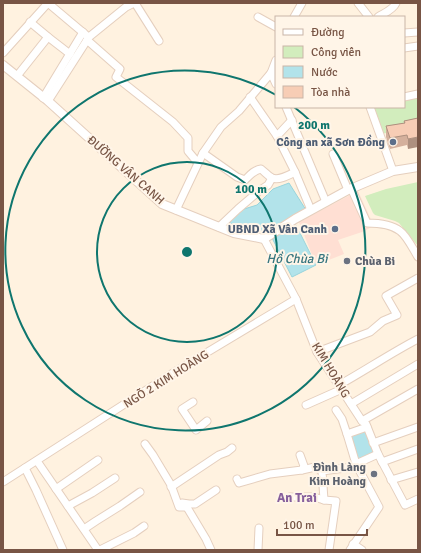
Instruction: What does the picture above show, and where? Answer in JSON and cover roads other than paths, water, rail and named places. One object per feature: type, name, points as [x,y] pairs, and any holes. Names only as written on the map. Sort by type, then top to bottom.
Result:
[{"type":"street","points":[[3,53],[48,3],[86,36],[120,69],[116,77],[173,122],[188,138],[188,151],[198,163]]},
{"type":"street","points":[[46,100],[70,54],[86,36],[126,7],[134,3],[160,41]]},
{"type":"street","points":[[295,16],[302,3]]},
{"type":"street","points":[[358,3],[368,16]]},
{"type":"street","points":[[380,16],[395,6],[396,3]]},
{"type":"street","points":[[258,17],[275,26]]},
{"type":"street","points":[[30,22],[70,54]]},
{"type":"street","points":[[405,33],[418,32]]},
{"type":"street","points":[[46,100],[86,36]]},
{"type":"street","points":[[17,76],[48,37]]},
{"type":"street","points":[[405,48],[418,46]]},
{"type":"street","points":[[176,210],[203,153],[221,127],[239,111],[271,73],[275,63]]},
{"type":"street","name":"ĐƯỜNG VÂN CANH","points":[[3,65],[46,100],[162,204],[234,233],[264,239]]},
{"type":"street","points":[[271,73],[275,82]]},
{"type":"street","points":[[405,97],[418,94]]},
{"type":"street","points":[[250,97],[276,136],[295,172],[311,210]]},
{"type":"street","points":[[286,108],[326,202]]},
{"type":"street","points":[[370,108],[393,171]]},
{"type":"street","points":[[276,136],[292,120]]},
{"type":"street","points":[[203,153],[241,179],[245,180],[256,170],[260,169],[272,178],[285,177],[295,172]]},
{"type":"street","points":[[333,154],[367,223],[379,223],[400,231],[418,257]]},
{"type":"street","points":[[264,239],[295,219],[350,189],[393,171],[418,167]]},
{"type":"street","points":[[219,227],[259,191],[268,185],[272,178]]},
{"type":"street","name":"KIM HOÀNG","points":[[264,239],[296,299],[318,352],[362,421],[368,427],[378,454],[405,505],[418,499]]},
{"type":"street","points":[[318,352],[370,332],[383,321],[397,315],[386,296],[418,278]]},
{"type":"street","name":"NGÕ 2 KIM HOÀNG","points":[[3,482],[176,372],[296,299]]},
{"type":"street","points":[[306,405],[340,387],[400,348],[418,339]]},
{"type":"street","points":[[351,404],[418,364]]},
{"type":"street","points":[[362,421],[418,389]]},
{"type":"street","points":[[193,402],[182,409],[196,430],[207,421]]},
{"type":"street","points":[[336,410],[342,419],[356,464],[379,507],[352,547],[362,550]]},
{"type":"street","points":[[347,434],[368,427]]},
{"type":"street","points":[[374,443],[418,428]]},
{"type":"street","points":[[145,444],[171,487],[179,506],[186,507],[188,509],[211,550]]},
{"type":"street","points":[[171,487],[219,455],[228,452],[232,448]]},
{"type":"street","points":[[382,462],[418,449]]},
{"type":"street","points":[[236,479],[239,482],[248,481],[270,474],[315,467],[322,471],[353,467],[356,464],[378,454]]},
{"type":"street","points":[[300,455],[304,466],[302,470]]},
{"type":"street","points":[[56,489],[98,460]]},
{"type":"street","points":[[37,461],[99,550],[134,533],[144,526]]},
{"type":"street","points":[[25,468],[63,550]]},
{"type":"street","points":[[322,471],[324,500]]},
{"type":"street","points":[[391,480],[418,472]]},
{"type":"street","points":[[68,506],[115,478]]},
{"type":"street","points":[[179,505],[182,503],[195,504],[216,490]]},
{"type":"street","points":[[84,529],[140,492]]},
{"type":"street","points":[[290,497],[314,497],[336,501],[329,550]]},
{"type":"street","points":[[258,550],[259,528]]},
{"type":"water","points":[[289,183],[306,210],[273,229],[263,231],[244,229],[228,222],[241,210],[257,205],[273,189]]},
{"type":"water","name":"Hồ Chùa Bi","points":[[296,225],[316,265],[292,277],[271,236]]},
{"type":"water","points":[[366,431],[375,453],[356,460],[348,437]]},
{"type":"place","name":"Công an xã Sơn Đồng","points":[[393,142]]},
{"type":"place","name":"UBND Xã Vân Canh","points":[[335,229]]},
{"type":"place","name":"Chùa Bi","points":[[347,261]]},
{"type":"place","name":"Đình Làng Kim Hoàng","points":[[374,474]]},
{"type":"district","name":"An Trai","points":[[297,497]]}]
